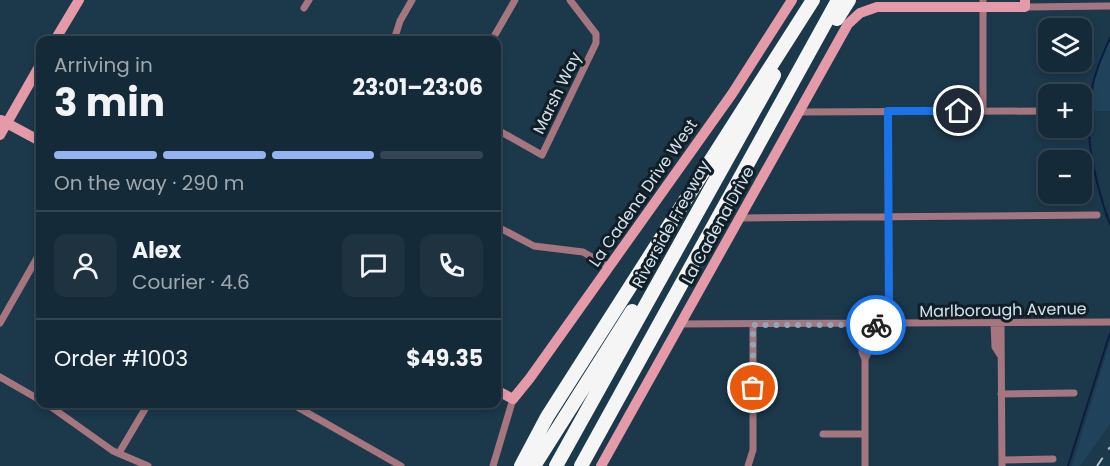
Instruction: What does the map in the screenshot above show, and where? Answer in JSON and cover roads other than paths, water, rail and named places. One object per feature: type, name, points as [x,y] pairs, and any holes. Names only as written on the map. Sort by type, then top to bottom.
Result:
[{"type":"highway","name":"Riverside Freeway","points":[[556,466],[815,0]]},
{"type":"highway","points":[[521,466],[547,417],[815,0]]},
{"type":"highway","points":[[581,466],[838,0]]},
{"type":"highway","points":[[807,56],[835,23],[849,0]]},
{"type":"highway","points":[[534,466],[704,198]]},
{"type":"street","points":[[57,36],[79,0]]},
{"type":"street","points":[[304,8],[309,0]]},
{"type":"street","points":[[395,36],[400,21],[412,0]]},
{"type":"street","points":[[494,36],[514,0]]},
{"type":"street","name":"Marsh Way","points":[[501,132],[542,155],[596,44],[596,34],[570,0]]},
{"type":"street","name":"La Cadena Drive West","points":[[513,399],[732,94],[792,0]]},
{"type":"street","points":[[983,111],[983,3],[1110,6]]},
{"type":"street","name":"La Cadena Drive","points":[[601,466],[848,24],[870,9],[983,3]]},
{"type":"street","points":[[0,135],[3,121],[36,71]]},
{"type":"street","points":[[888,111],[889,325]]},
{"type":"street","points":[[799,112],[1038,111]]},
{"type":"street","points":[[3,121],[36,139]]},
{"type":"street","points":[[739,218],[1097,216]]},
{"type":"street","points":[[501,229],[534,246],[583,252],[609,267]]},
{"type":"street","points":[[0,323],[36,260]]},
{"type":"street","name":"Marlborough Avenue","points":[[680,324],[889,325],[1110,322]]},
{"type":"street","points":[[997,323],[1000,356],[1002,463],[1053,459]]},
{"type":"street","points":[[748,466],[753,450],[753,325]]},
{"type":"street","points":[[865,325],[868,352],[865,359],[866,466]]},
{"type":"street","points":[[0,377],[36,398]]},
{"type":"street","points":[[493,466],[513,399],[501,393]]},
{"type":"street","points":[[1001,394],[1074,393]]},
{"type":"street","points":[[53,408],[120,453],[148,466]]},
{"type":"street","points":[[120,453],[146,408]]},
{"type":"street","points":[[299,408],[401,466]]},
{"type":"street","points":[[824,434],[865,434]]},
{"type":"waterway","points":[[1110,38],[1095,75],[1089,114],[1093,163],[1110,225]]},
{"type":"waterway","points":[[1068,466],[1110,333]]},
{"type":"railway","points":[[1097,466],[1110,447]]}]
